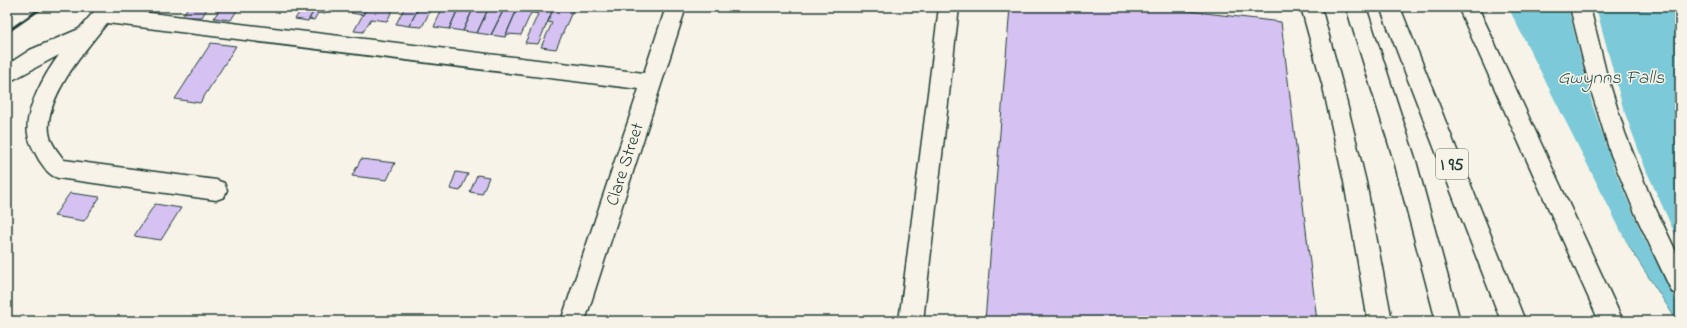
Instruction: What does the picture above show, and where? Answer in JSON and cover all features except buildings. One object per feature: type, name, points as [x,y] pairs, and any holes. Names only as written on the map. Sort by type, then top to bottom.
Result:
[{"type":"main road","name":"Clare Street","points":[[573,321],[676,7]]},
{"type":"main road","points":[[911,321],[949,7]]},
{"type":"main road","points":[[1311,7],[1333,87],[1355,182],[1380,321]]},
{"type":"main road","points":[[1356,7],[1403,154],[1448,321]]},
{"type":"main road","name":"I 95","points":[[1390,7],[1513,321]]},
{"type":"main road","points":[[1468,7],[1611,321]]},
{"type":"main road","points":[[1580,7],[1606,110],[1626,168],[1655,234],[1680,284]]},
{"type":"main road","points":[[216,190],[58,169],[46,153],[37,134],[42,108],[49,88],[87,34],[106,11],[651,82]]},
{"type":"main road","points":[[7,75],[37,56],[87,34]]},
{"type":"main road","points":[[1595,283],[1616,321]]},
{"type":"water","name":"Gwynns Falls","points":[[1490,7],[1680,7],[1680,321],[1677,321],[1628,245],[1502,23]]},
{"type":"pier","points":[[1488,7],[1508,7],[1638,265],[1500,24]]},
{"type":"pier","points":[[1568,7],[1596,7],[1623,108],[1646,170],[1680,245],[1680,308],[1642,234],[1614,168],[1592,104]]},
{"type":"railway","points":[[7,32],[43,7]]}]
